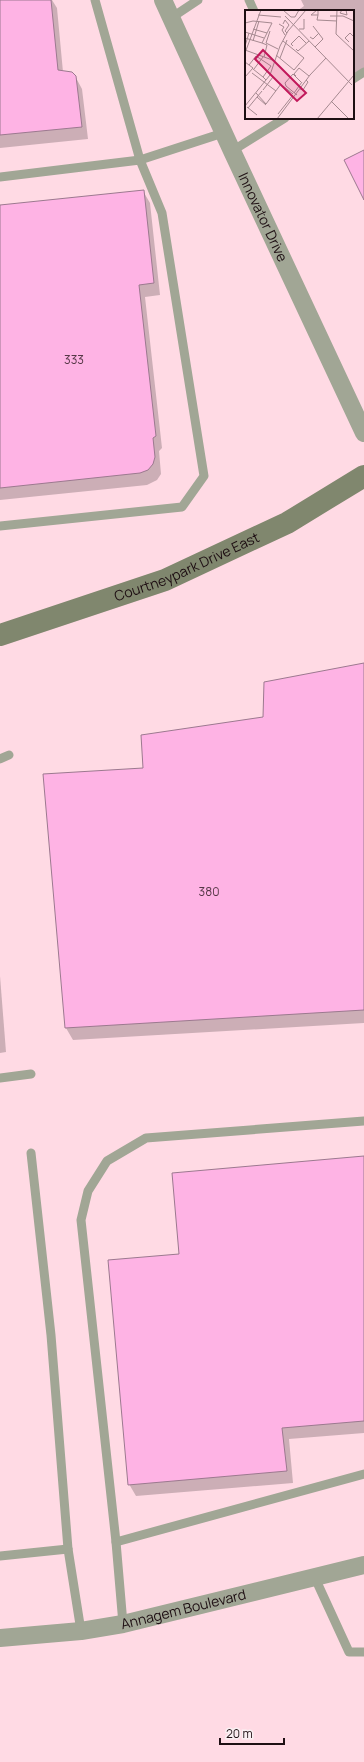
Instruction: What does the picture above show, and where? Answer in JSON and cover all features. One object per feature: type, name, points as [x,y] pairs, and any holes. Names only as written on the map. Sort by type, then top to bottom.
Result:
[{"type":"main road","name":"Courtneypark Drive East","points":[[0,636],[165,580],[287,523],[364,476]]},
{"type":"street","name":"Innovator Drive","points":[[163,0],[223,133],[364,433]]},
{"type":"street","name":"Annagem Boulevard","points":[[0,1638],[81,1631],[122,1624],[364,1566]]},
{"type":"lane","points":[[0,526],[182,507],[204,476],[162,213],[140,160],[95,0]]},
{"type":"lane","points":[[171,18],[198,0]]},
{"type":"lane","points":[[250,0],[254,10]]},
{"type":"lane","points":[[354,77],[364,72]]},
{"type":"lane","points":[[232,151],[283,119]]},
{"type":"lane","points":[[0,177],[140,160],[223,133]]},
{"type":"lane","points":[[0,759],[9,755]]},
{"type":"lane","points":[[0,1078],[31,1074]]},
{"type":"lane","points":[[122,1624],[116,1542],[81,1220],[88,1190],[107,1161],[146,1138],[364,1121]]},
{"type":"lane","points":[[31,1153],[51,1335],[68,1549],[81,1631]]},
{"type":"lane","points":[[116,1542],[364,1474]]},
{"type":"lane","points":[[0,1556],[68,1549]]},
{"type":"lane","points":[[315,1578],[349,1652],[364,1652]]},
{"type":"building","points":[[0,0],[51,0],[58,70],[72,72],[76,76],[82,127],[0,135]]},
{"type":"building","points":[[364,150],[364,200],[344,160]]},
{"type":"building","points":[[144,190],[154,283],[139,285],[156,436],[153,438],[155,457],[153,464],[148,470],[140,473],[0,488],[0,205]]},
{"type":"building","points":[[364,663],[364,1010],[65,1028],[43,774],[143,768],[141,735],[263,717],[264,682]]},
{"type":"building","points":[[364,1156],[364,1421],[282,1428],[287,1471],[128,1485],[108,1260],[179,1254],[172,1173]]}]
